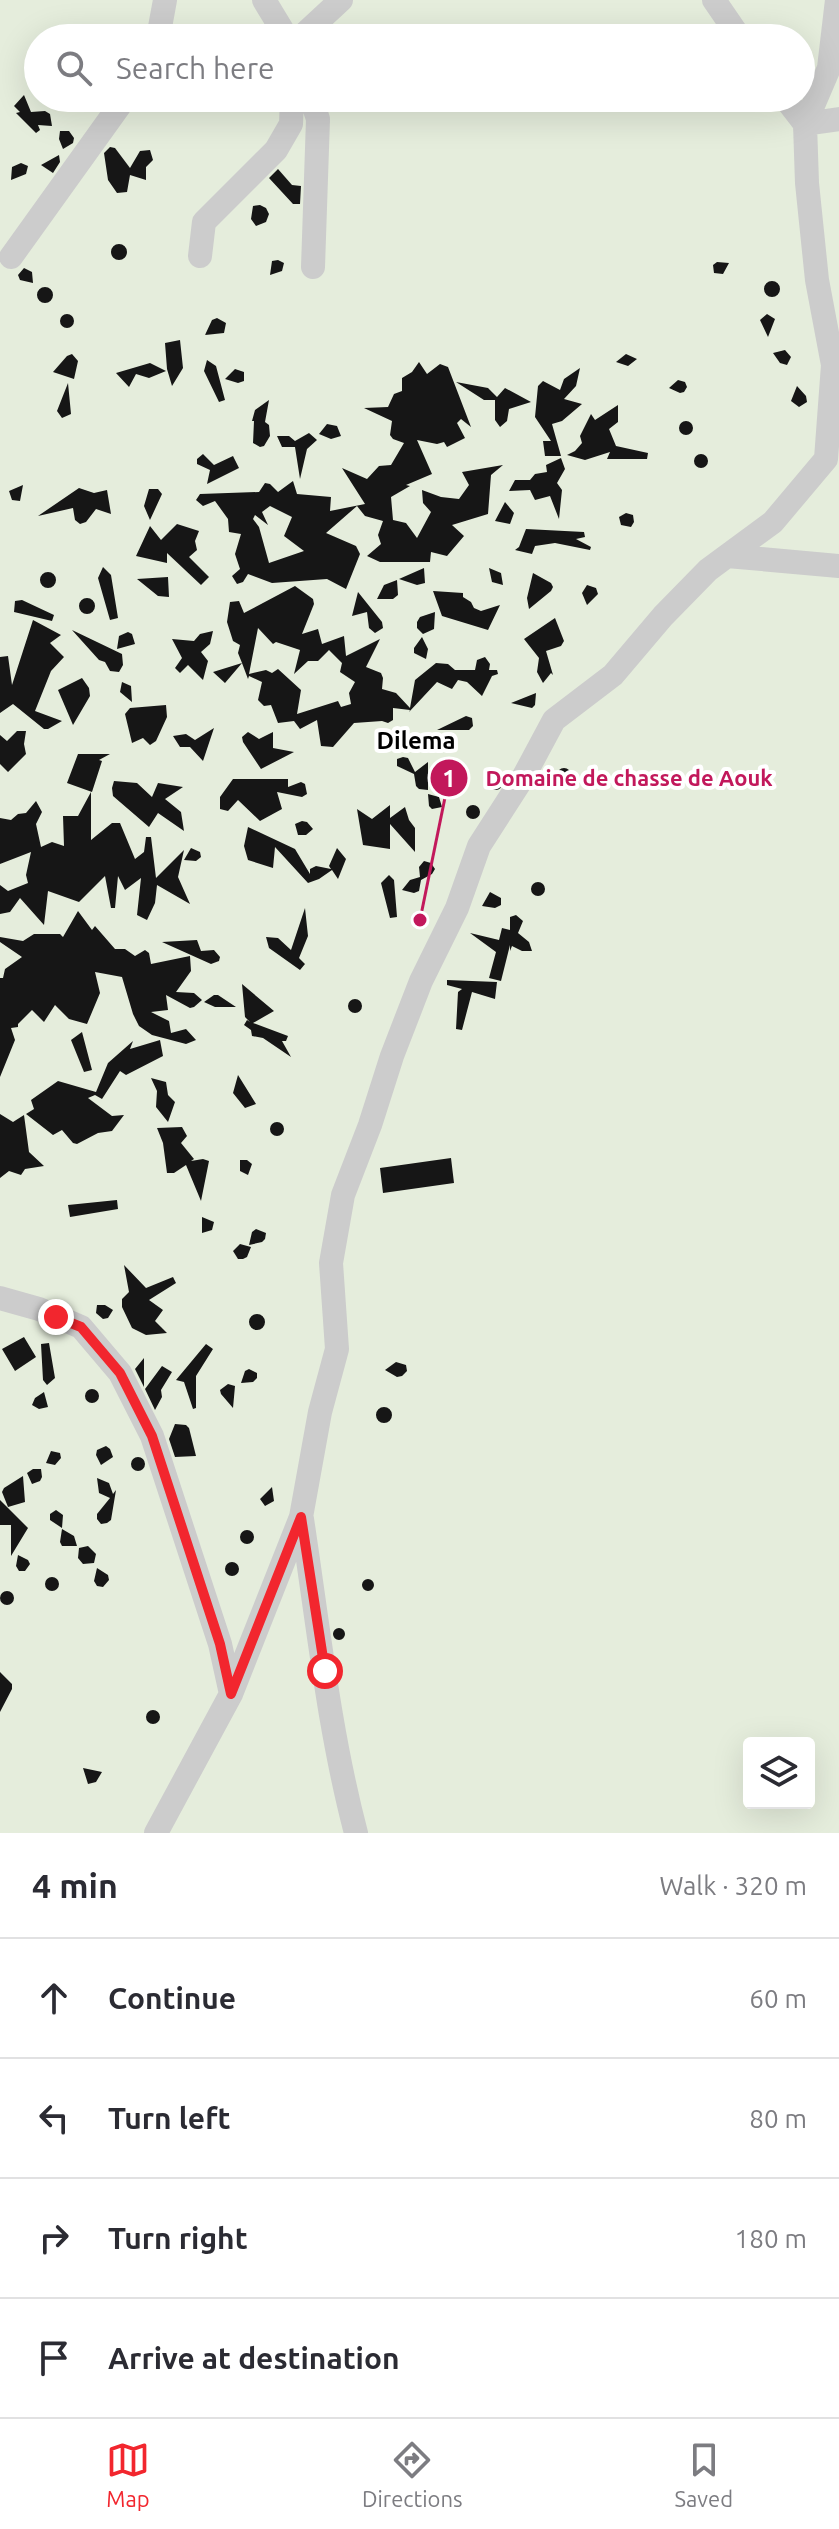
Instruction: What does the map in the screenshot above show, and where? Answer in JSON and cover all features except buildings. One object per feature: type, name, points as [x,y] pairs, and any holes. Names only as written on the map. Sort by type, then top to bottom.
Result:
[{"type":"street","points":[[161,24],[165,0]]},
{"type":"street","points":[[264,0],[279,24]]},
{"type":"street","points":[[315,24],[341,0]]},
{"type":"street","points":[[714,0],[730,24]]},
{"type":"street","points":[[815,101],[829,68],[837,0]]},
{"type":"street","points":[[11,257],[115,112]]},
{"type":"street","points":[[200,256],[204,222],[276,150],[291,124],[291,112]]},
{"type":"street","points":[[313,267],[318,119],[316,112]]},
{"type":"street","points":[[796,112],[805,124]]},
{"type":"street","points":[[156,1833],[231,1694],[301,1517],[320,1412],[337,1349],[331,1263],[343,1195],[421,981],[457,908],[479,846],[524,776],[554,720],[613,675],[708,570],[773,522],[826,459],[833,365],[817,280],[807,183],[805,124],[810,112]]},
{"type":"street","points":[[805,124],[839,119]]},
{"type":"street","points":[[727,556],[839,566]]},
{"type":"street","points":[[0,1298],[39,1309],[81,1327],[120,1373],[152,1436],[220,1644],[231,1694]]},
{"type":"street","points":[[301,1517],[325,1671],[356,1833]]},
{"type":"green space","points":[[0,0],[839,0],[839,1833],[0,1833]]},
{"type":"place","name":"Domaine de chasse de Aouk","points":[[420,920]]},
{"type":"district","name":"Dilema","points":[[416,740]]},
{"type":"route","points":[[56,1317],[81,1327],[120,1373],[152,1436],[220,1644],[231,1694],[301,1517],[325,1671]]}]
